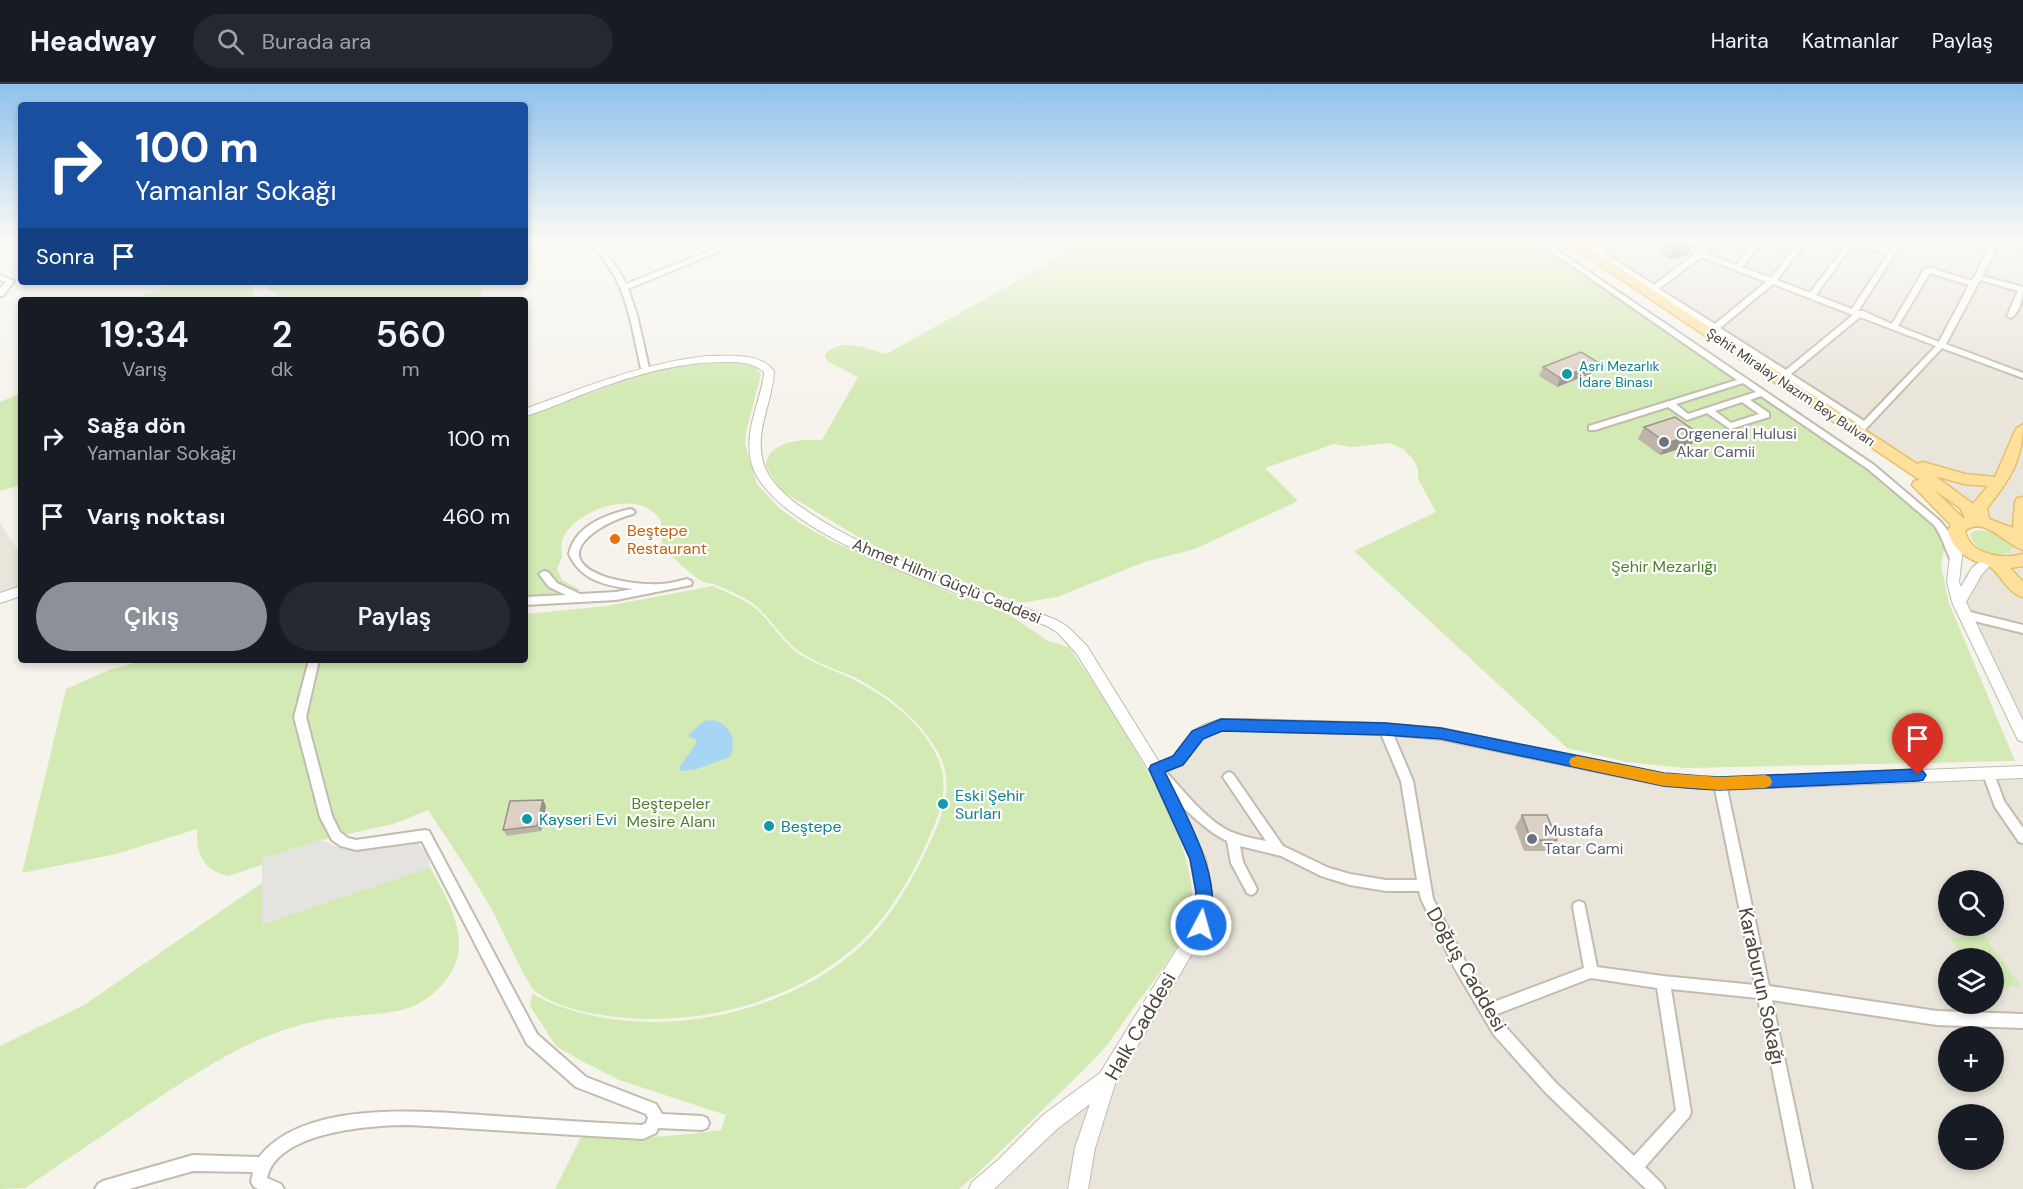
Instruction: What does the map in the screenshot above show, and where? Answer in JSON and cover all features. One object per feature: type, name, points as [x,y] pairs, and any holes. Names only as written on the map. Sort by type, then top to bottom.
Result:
[{"type":"main road","name":"Şehit Miralay Nazım Bey Bulvarı","points":[[1632,292],[1912,479],[1967,527]]},
{"type":"main road","name":"Şehit Miralay Nazım Bey Bulvarı","points":[[1652,292],[1861,428],[1902,461],[1961,502],[1969,508],[1967,527]]},
{"type":"main road","points":[[2023,429],[2000,482],[1979,507],[1967,527],[1970,551],[1992,560],[2011,563],[2023,560]]},
{"type":"main road","points":[[1902,461],[1964,479],[2000,482]]},
{"type":"main road","points":[[2023,502],[2021,524],[2023,544]]},
{"type":"main road","points":[[1967,527],[2008,532],[2023,544]]},
{"type":"main road","points":[[1992,560],[2023,591]]},
{"type":"street","points":[[624,292],[645,368]]},
{"type":"street","points":[[1614,292],[1871,467],[1967,527],[1955,560],[1953,582],[1959,602],[2023,736]]},
{"type":"street","points":[[1658,292],[1782,377],[1857,312],[1869,292]]},
{"type":"street","points":[[1714,328],[1759,292]]},
{"type":"street","points":[[1803,292],[2023,376]]},
{"type":"street","points":[[1812,295],[1814,292]]},
{"type":"street","points":[[1894,326],[1915,292]]},
{"type":"street","points":[[1861,428],[1942,344],[1970,292]]},
{"type":"street","points":[[2010,316],[2022,292]]},
{"type":"street","name":"Ahmet Hilmi Güçlü Caddesi","points":[[528,412],[645,368],[672,362],[723,358],[747,360],[764,365],[769,371],[769,381],[756,423],[754,446],[759,470],[772,492],[836,534],[880,556],[1039,618],[1063,630],[1082,650],[1156,769]]},
{"type":"street","points":[[1592,428],[1745,380]]},
{"type":"street","points":[[1670,405],[1687,417],[1763,393]]},
{"type":"street","points":[[1708,410],[1730,426],[1766,414],[1743,399]]},
{"type":"street","points":[[1871,467],[1937,523],[1947,536],[1955,560]]},
{"type":"street","points":[[630,512],[605,518],[590,528],[577,542],[574,555],[579,564],[591,574],[622,584],[658,588]]},
{"type":"street","points":[[1959,602],[1977,571],[1992,560]]},
{"type":"street","points":[[544,574],[553,585],[567,593],[585,598]]},
{"type":"street","points":[[528,601],[616,596],[687,583]]},
{"type":"street","points":[[0,598],[18,592]]},
{"type":"street","points":[[1966,615],[2023,629]]},
{"type":"street","points":[[276,1189],[259,1182],[261,1165],[273,1149],[282,1143],[339,1124],[393,1118],[644,1132],[656,1121],[651,1109],[581,1082],[532,1039],[425,835],[363,845],[345,842],[336,836],[326,817],[300,717],[313,663]]},
{"type":"street","points":[[1425,885],[1393,888],[1360,883],[1324,871],[1279,850],[1232,837],[1219,831],[1202,817],[1156,769],[1178,761],[1198,735],[1221,725],[1385,729],[1441,734],[1664,780],[1720,784],[2023,772]]},
{"type":"street","name":"Doğuş Caddesi","points":[[1385,729],[1407,782],[1427,899],[1459,963],[1499,1030],[1551,1088],[1657,1189]]},
{"type":"street","name":"Halk Caddesi","points":[[1077,1189],[1085,1148],[1107,1080],[1201,925],[1204,892],[1198,859],[1156,769]]},
{"type":"street","points":[[1989,774],[1999,803],[2023,838]]},
{"type":"street","points":[[1229,777],[1279,850]]},
{"type":"street","name":"Karaburun Sokağı","points":[[1720,784],[1804,1189]]},
{"type":"street","points":[[1232,837],[1237,863],[1251,889]]},
{"type":"street","points":[[1579,907],[1591,972]]},
{"type":"street","points":[[1488,1011],[1591,972],[1764,992],[1937,1017],[2023,1021]]},
{"type":"street","points":[[1635,1167],[1684,1112],[1663,982]]},
{"type":"street","points":[[979,1189],[1005,1167],[1050,1122],[1107,1080]]},
{"type":"street","points":[[656,1121],[702,1123]]},
{"type":"street","points":[[103,1189],[193,1163],[261,1165]]},
{"type":"shaded area","points":[[1648,292],[2023,292],[2023,737],[1967,616],[1961,588],[1965,575],[1995,538],[1929,478]]},
{"type":"shaded area","points":[[0,523],[18,550],[18,598],[0,604]]},
{"type":"shaded area","points":[[1380,729],[1664,780],[2023,773],[2023,1189],[981,1189],[1089,1092],[1193,939],[1203,884],[1156,770],[1208,730]]},
{"type":"shaded area","points":[[321,840],[344,849],[416,842],[428,853],[430,867],[262,924],[262,859]]},
{"type":"green space","points":[[153,292],[253,292],[255,297],[140,297]]},
{"type":"green space","points":[[272,292],[482,292],[481,297],[280,297]]},
{"type":"green space","name":"Şehir Mezarlığı","points":[[999,292],[1614,292],[1928,511],[1945,545],[1941,566],[1949,603],[2015,761],[1684,768],[1627,762],[1567,748],[1354,551],[1436,512],[1418,479],[1418,469],[1413,459],[1403,449],[1389,443],[1352,447],[1334,444],[1265,468],[1298,501],[1195,549],[1144,562],[1057,597],[1020,603],[908,561],[865,541],[780,490],[766,466],[772,451],[787,443],[822,440],[858,377],[827,361],[825,355],[831,349],[845,345],[886,354]]},
{"type":"green space","points":[[734,362],[754,366],[761,374],[745,444],[757,484],[779,508],[831,541],[951,593],[1007,613],[1048,641],[1069,647],[1146,768],[1179,839],[1189,871],[1192,898],[1184,930],[1169,959],[1100,1053],[996,1156],[959,1189],[555,1189],[581,1137],[651,1137],[721,1130],[726,1115],[619,1080],[556,1046],[530,1006],[532,994],[571,1010],[613,1019],[656,1022],[701,1018],[744,1009],[786,994],[824,974],[869,939],[905,891],[937,827],[945,803],[944,766],[932,742],[913,719],[891,700],[866,684],[800,652],[751,602],[724,588],[702,581],[690,573],[662,547],[661,521],[652,511],[640,505],[626,503],[598,509],[573,524],[565,534],[562,543],[562,557],[557,569],[562,580],[581,590],[528,597],[528,416],[645,373],[676,366]]},
{"type":"green space","points":[[18,394],[18,486],[0,491],[0,402]]},
{"type":"green space","points":[[1978,530],[2001,536],[2009,542],[2012,550],[2007,553],[1994,554],[1982,549],[1970,536],[1972,532]]},
{"type":"green space","name":"Beştepeler Mesire Alanı","points":[[713,586],[751,605],[799,654],[865,686],[891,702],[914,723],[933,748],[942,772],[943,795],[934,827],[911,874],[895,901],[866,937],[828,968],[798,985],[766,999],[733,1009],[699,1016],[664,1019],[589,1013],[549,1000],[536,992],[526,978],[491,908],[428,810],[393,824],[321,840],[262,859],[262,865],[229,876],[213,870],[203,860],[198,846],[197,829],[116,854],[22,873],[66,689],[109,670],[134,663],[528,663],[528,614],[607,606]]},
{"type":"green space","points":[[430,867],[445,894],[459,938],[454,966],[446,980],[424,1001],[399,1011],[312,1022],[263,1038],[195,1074],[25,1188],[0,1189],[0,1046],[84,1005],[262,883],[262,924]]},
{"type":"green space","points":[[1985,936],[1993,948],[1958,948],[1950,938]]},
{"type":"green space","points":[[2004,963],[2021,986],[2004,987]]},
{"type":"water","points":[[712,720],[724,725],[731,734],[733,745],[730,757],[694,770],[681,771],[679,768],[697,742],[694,738],[689,737],[689,734],[704,721]]},
{"type":"building","points":[[1581,352],[1599,363],[1560,378],[1543,367]]},
{"type":"building","points":[[1675,417],[1698,433],[1667,443],[1644,427]]},
{"type":"building","name":"Kayseri Evi","points":[[543,800],[537,826],[503,830],[510,801]]},
{"type":"building","points":[[1522,815],[1547,815],[1557,840],[1531,840]]},
{"type":"slow traffic","points":[[1577,762],[1664,780],[1720,784],[1765,782]]},
{"type":"place","name":"Asri Mezarlık İdare Binası","points":[[1567,374]]},
{"type":"place","name":"Orgeneral Hulusi Akar Camii","points":[[1664,442]]},
{"type":"place","name":"Beştepe Restaurant","points":[[615,539]]},
{"type":"place","name":"Eski Şehir Surları","points":[[943,804]]},
{"type":"place","name":"Kayseri Evi","points":[[527,819]]},
{"type":"place","name":"Beştepe","points":[[769,826]]},
{"type":"place","name":"Mustafa Tatar Cami","points":[[1532,839]]},
{"type":"route","points":[[1201,925],[1204,892],[1198,859],[1156,769],[1178,761],[1198,735],[1221,725],[1385,729],[1441,734],[1664,780],[1720,784],[1918,775]]}]
